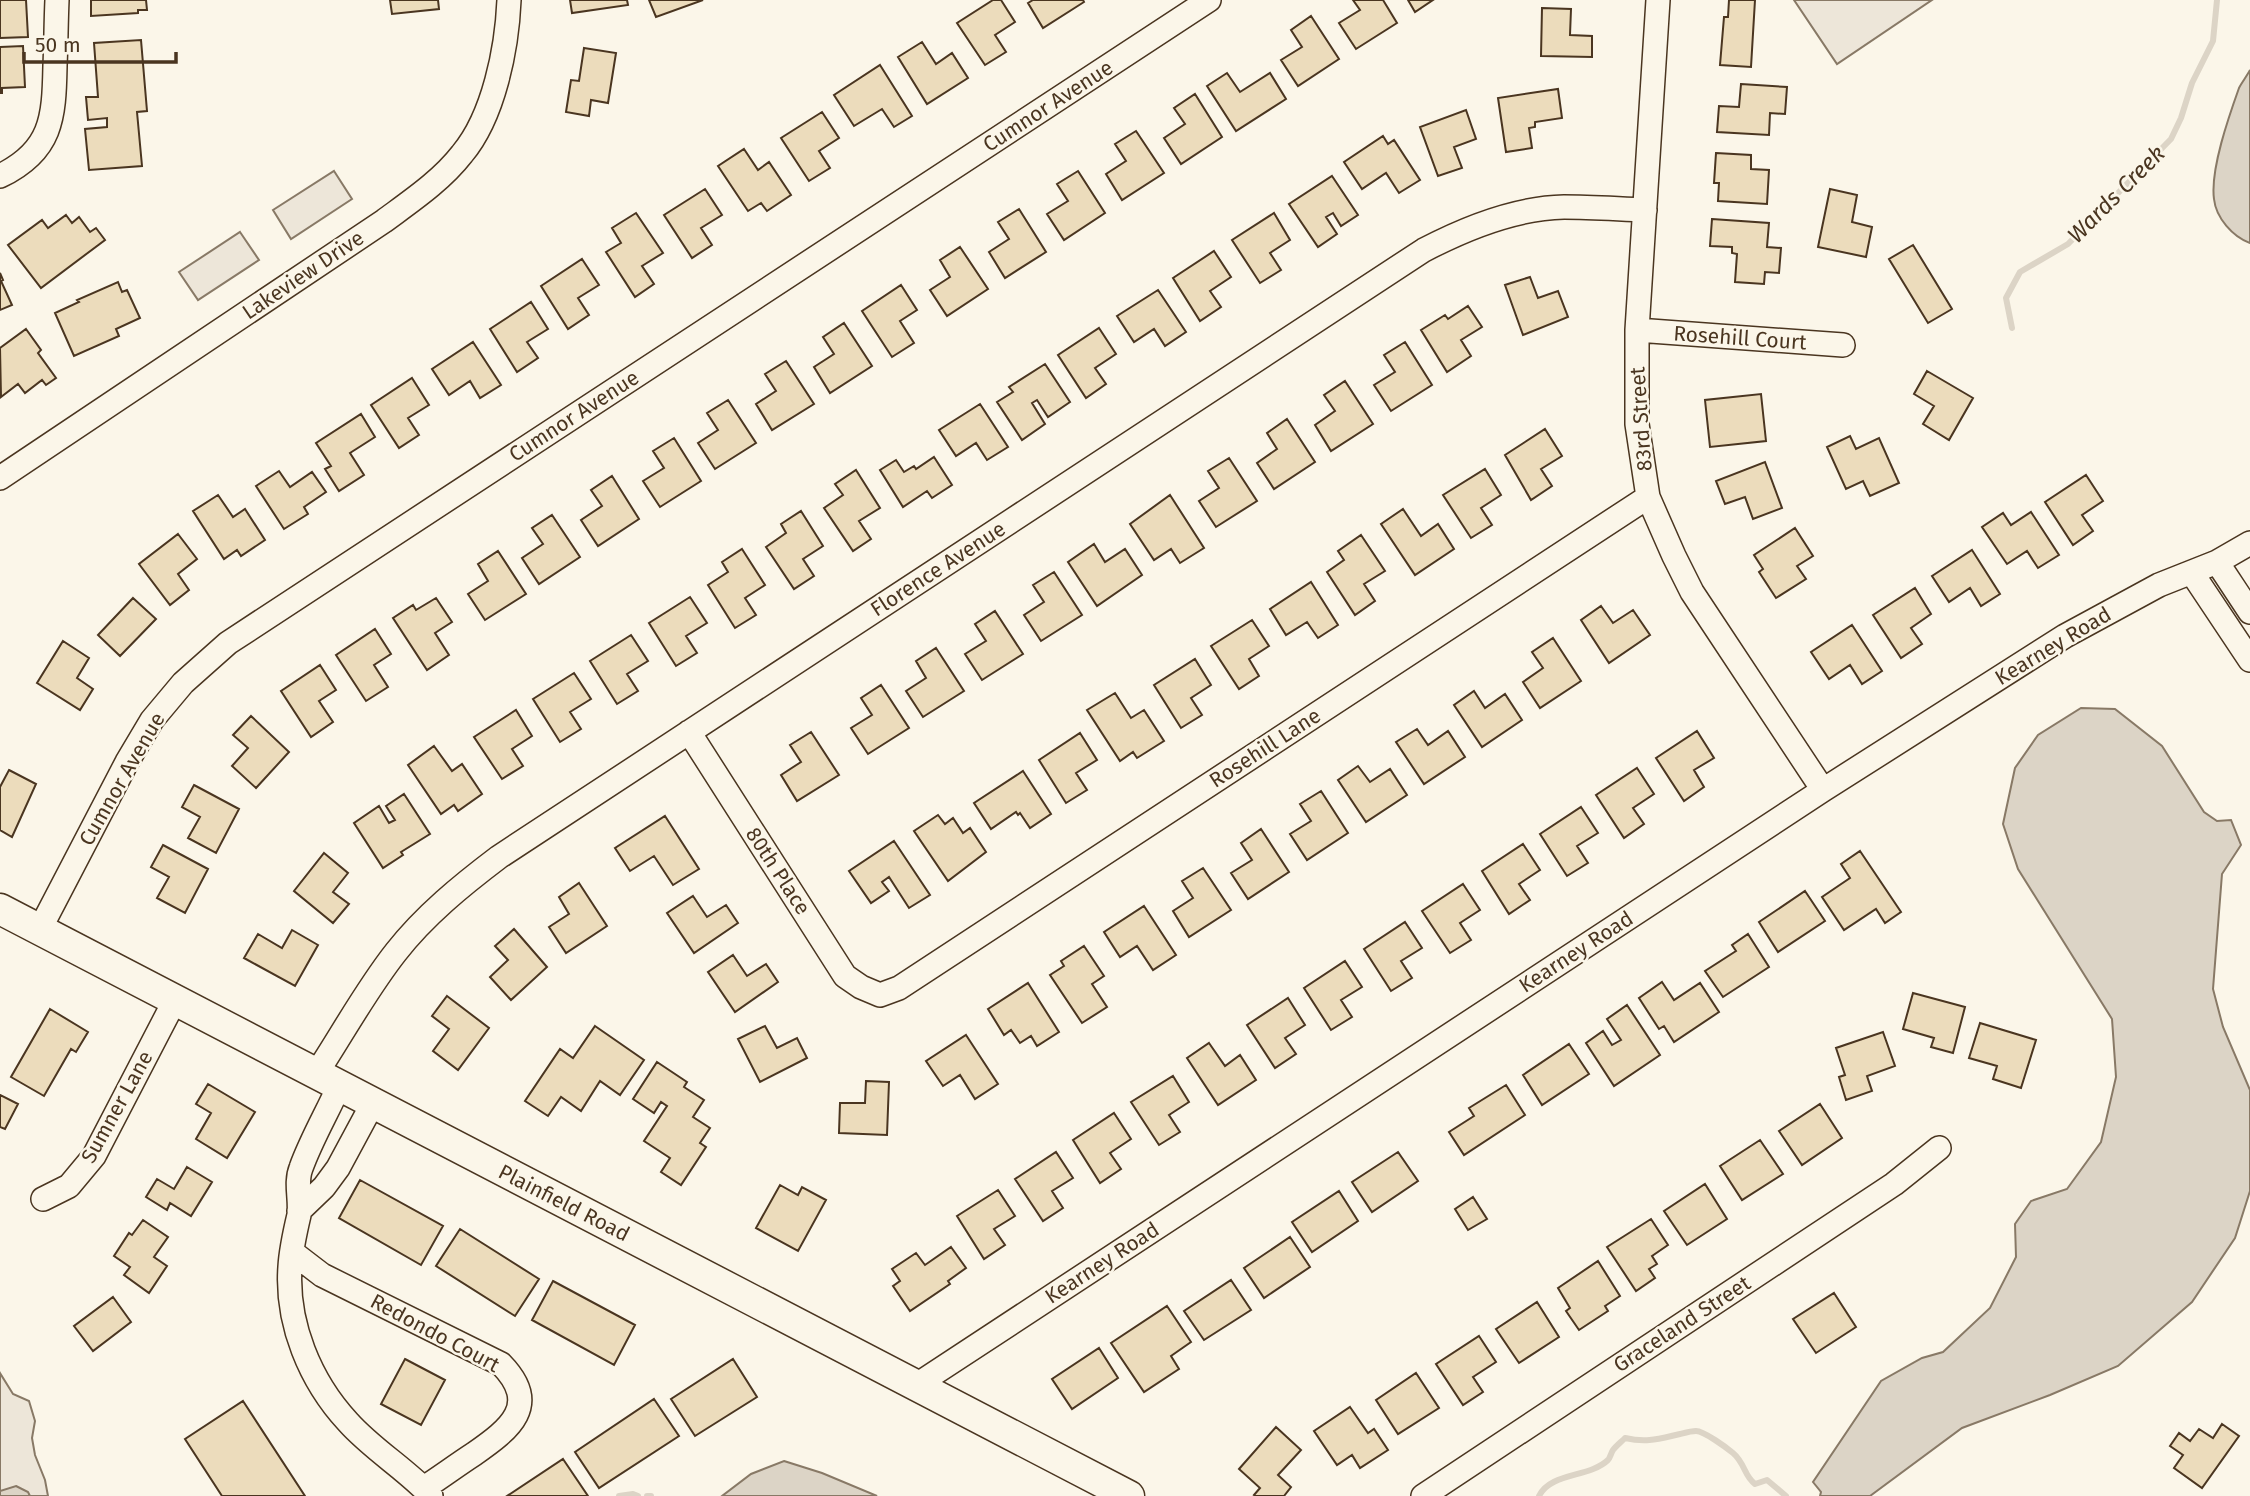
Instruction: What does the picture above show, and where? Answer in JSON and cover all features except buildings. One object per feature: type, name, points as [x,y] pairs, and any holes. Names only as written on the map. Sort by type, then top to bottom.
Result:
[{"type":"main road","name":"Plainfield Road","points":[[0,909],[1129,1496]]},
{"type":"street","points":[[0,176],[33,153],[49,126],[53,111],[57,0]]},
{"type":"street","name":"Lakeview Drive","points":[[0,477],[372,229],[436,180],[463,154],[484,116],[503,51],[509,0]]},
{"type":"street","name":"Cumnor Avenue","points":[[40,929],[127,762],[152,720],[183,683],[208,659],[1209,0]]},
{"type":"street","name":"83rd Street","points":[[1658,0],[1637,330],[1637,424],[1648,497],[1692,592],[1823,790]]},
{"type":"street","name":"Florence Avenue","points":[[428,1492],[348,1423],[327,1397],[310,1368],[298,1336],[291,1304],[290,1270],[299,1211],[300,1170],[328,1080],[373,982],[425,919],[456,890],[499,857],[1424,250],[1465,230],[1522,213],[1561,207],[1645,210]]},
{"type":"street","name":"Rosehill Court","points":[[1637,330],[1843,345]]},
{"type":"street","name":"Rosehill Lane","points":[[880,995],[899,988],[1648,497]]},
{"type":"street","name":"Kearney Road","points":[[915,1386],[1823,790],[2065,636],[2159,585],[2217,562],[2250,543]]},
{"type":"street","points":[[2217,562],[2250,612]]},
{"type":"street","points":[[2192,573],[2250,660]]},
{"type":"street","name":"80th Place","points":[[689,732],[845,976],[880,995]]},
{"type":"street","name":"Sumner Lane","points":[[43,1199],[69,1186],[94,1156],[175,1000]]},
{"type":"street","points":[[299,1211],[324,1187],[338,1168],[373,1103]]},
{"type":"street","name":"Graceland Street","points":[[1423,1496],[1894,1184],[1939,1148]]},
{"type":"street","name":"Redondo Court","points":[[292,1252],[322,1275],[501,1364],[516,1382],[519,1412],[507,1430],[428,1492]]},
{"type":"shaded area","points":[[1794,0],[1932,0],[1837,64]]},
{"type":"shaded area","points":[[2250,70],[2250,243],[2237,236],[2222,220],[2215,206],[2214,187],[2226,128],[2239,88]]},
{"type":"shaded area","points":[[334,171],[352,199],[291,239],[273,210]]},
{"type":"shaded area","points":[[240,232],[259,260],[198,300],[179,272]]},
{"type":"shaded area","points":[[2081,708],[2115,709],[2162,746],[2204,812],[2217,821],[2231,820],[2241,845],[2222,874],[2213,989],[2223,1027],[2250,1090],[2250,1191],[2235,1238],[2192,1302],[2118,1366],[1962,1428],[1870,1496],[1820,1496],[1821,1492],[1813,1482],[1881,1381],[1922,1358],[1943,1352],[1990,1308],[2016,1257],[2015,1224],[2031,1201],[2067,1189],[2101,1142],[2116,1077],[2112,1019],[2018,869],[2003,824],[2015,768],[2038,735]]},
{"type":"shaded area","points":[[0,1373],[13,1394],[29,1401],[35,1421],[32,1438],[35,1455],[48,1496],[0,1496]]},
{"type":"shaded area","points":[[784,1461],[822,1473],[877,1496],[722,1496],[751,1474]]},
{"type":"shaded area","points":[[16,1486],[30,1496],[0,1496],[0,1491]]},
{"type":"waterway","name":"Wards Creek","points":[[2012,328],[2006,298],[2020,272],[2068,244],[2171,139],[2192,83],[2213,41],[2217,0]]},
{"type":"waterway","name":"Wards Creek","points":[[1539,1496],[1552,1483],[1600,1466],[1625,1438],[1652,1440],[1696,1431],[1733,1453],[1755,1484],[1767,1480],[1786,1496]]},
{"type":"waterway","name":"Wards Creek","points":[[619,1496],[638,1496]]}]
